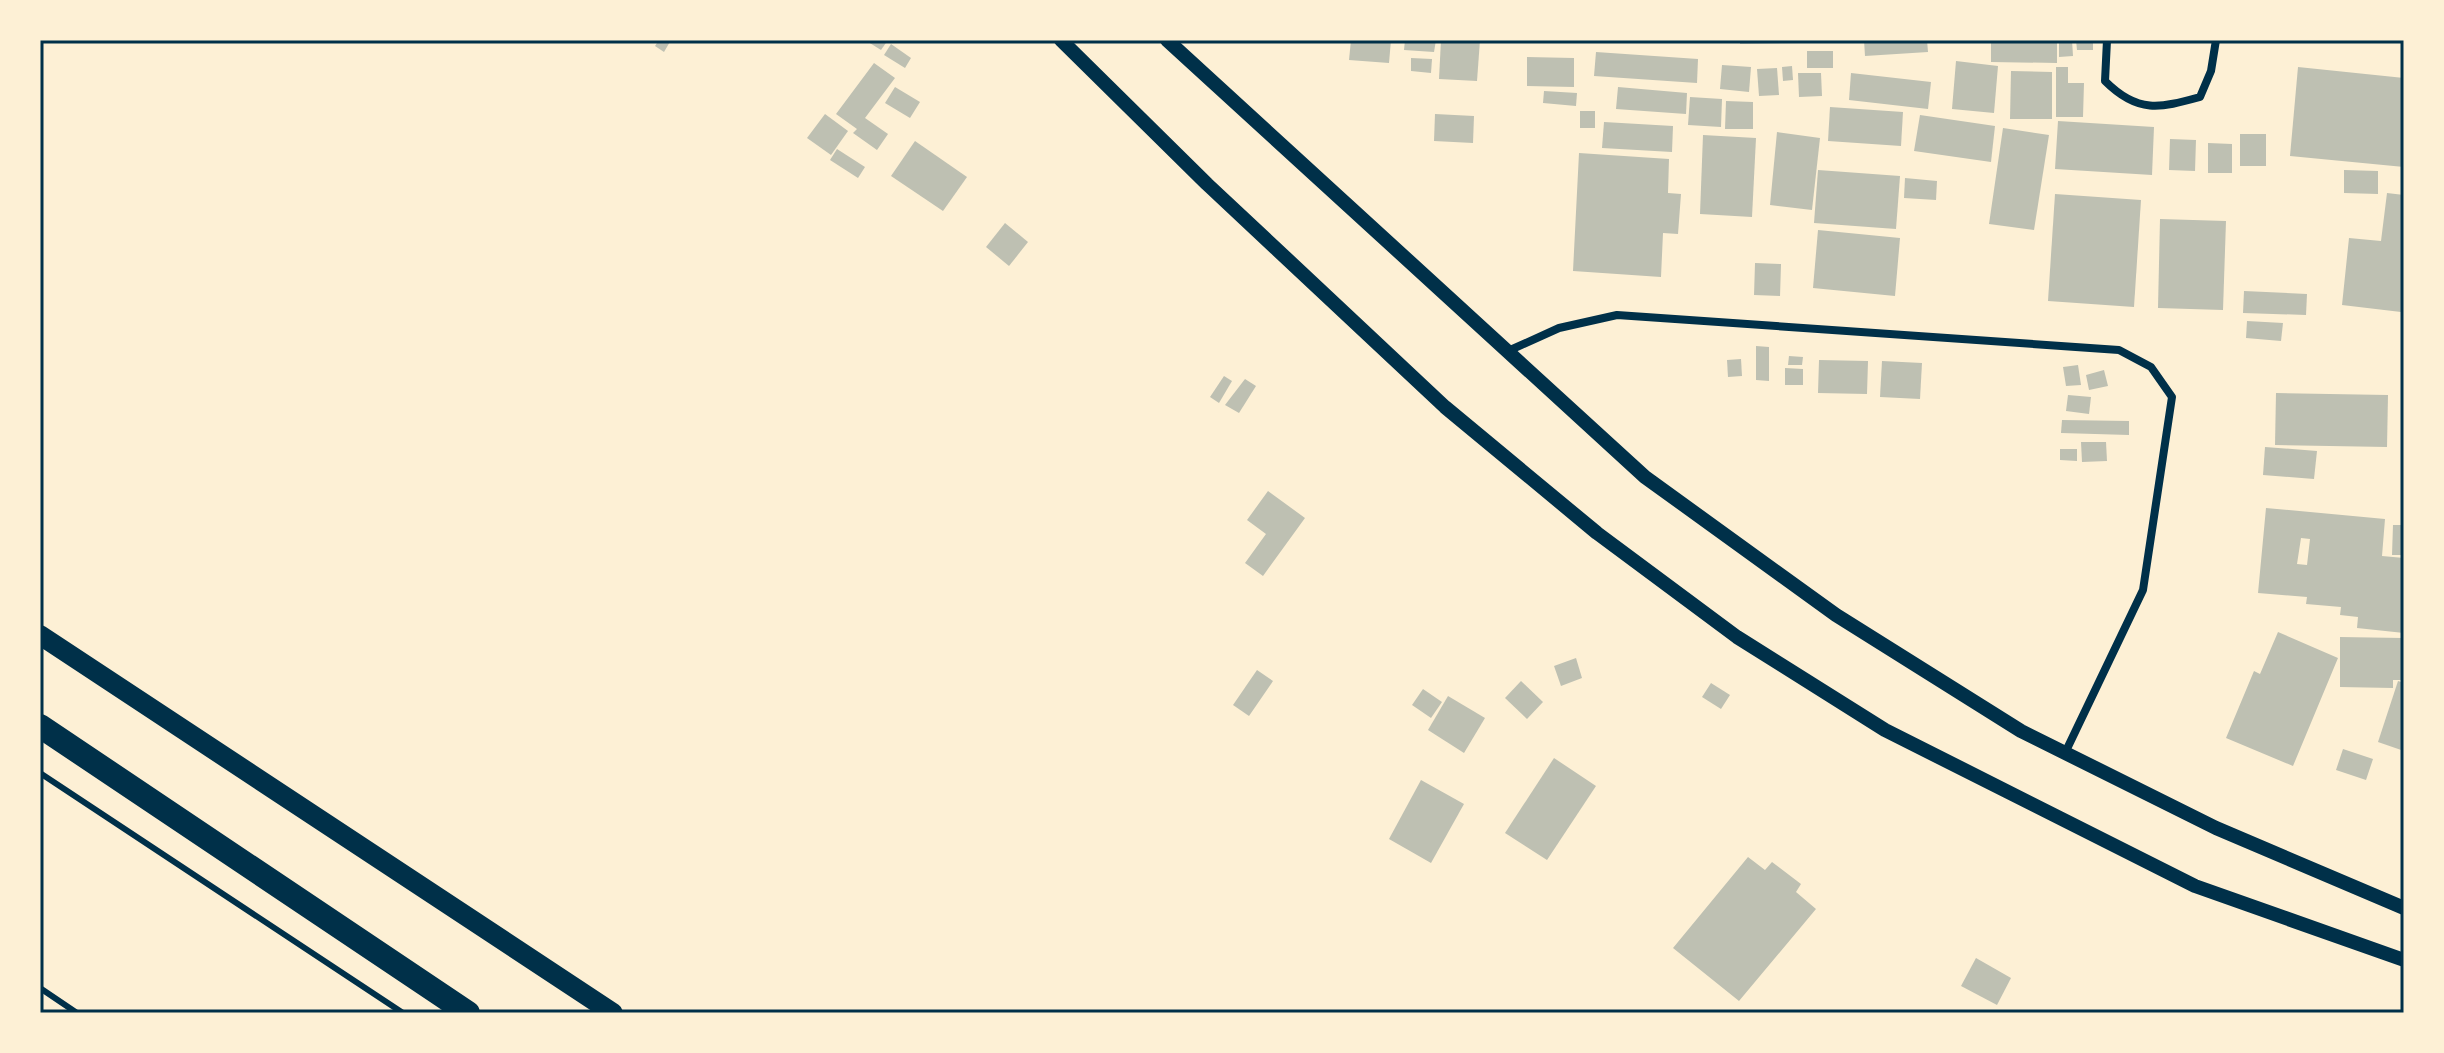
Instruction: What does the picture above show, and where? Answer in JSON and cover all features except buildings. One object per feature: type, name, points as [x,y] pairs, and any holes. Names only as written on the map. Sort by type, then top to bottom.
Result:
[{"type":"highway","points":[[40,726],[468,1013]]},
{"type":"main road","points":[[40,635],[613,1013]]},
{"type":"street","points":[[1061,40],[1207,184],[1445,407],[1597,533],[1737,637],[1885,730],[2195,886],[2404,960]]},
{"type":"street","points":[[1167,40],[1645,477],[1836,615],[2021,731],[2216,828],[2404,908]]},
{"type":"street","points":[[2107,40],[2105,81],[2120,96],[2158,108],[2200,97],[2211,71],[2216,40]]},
{"type":"street","points":[[1508,351],[1559,328],[1617,315],[2119,350],[2151,367],[2172,397],[2143,590],[2065,753]]},
{"type":"lane","points":[[40,773],[403,1013]]},
{"type":"lane","points":[[40,988],[77,1013]]}]
